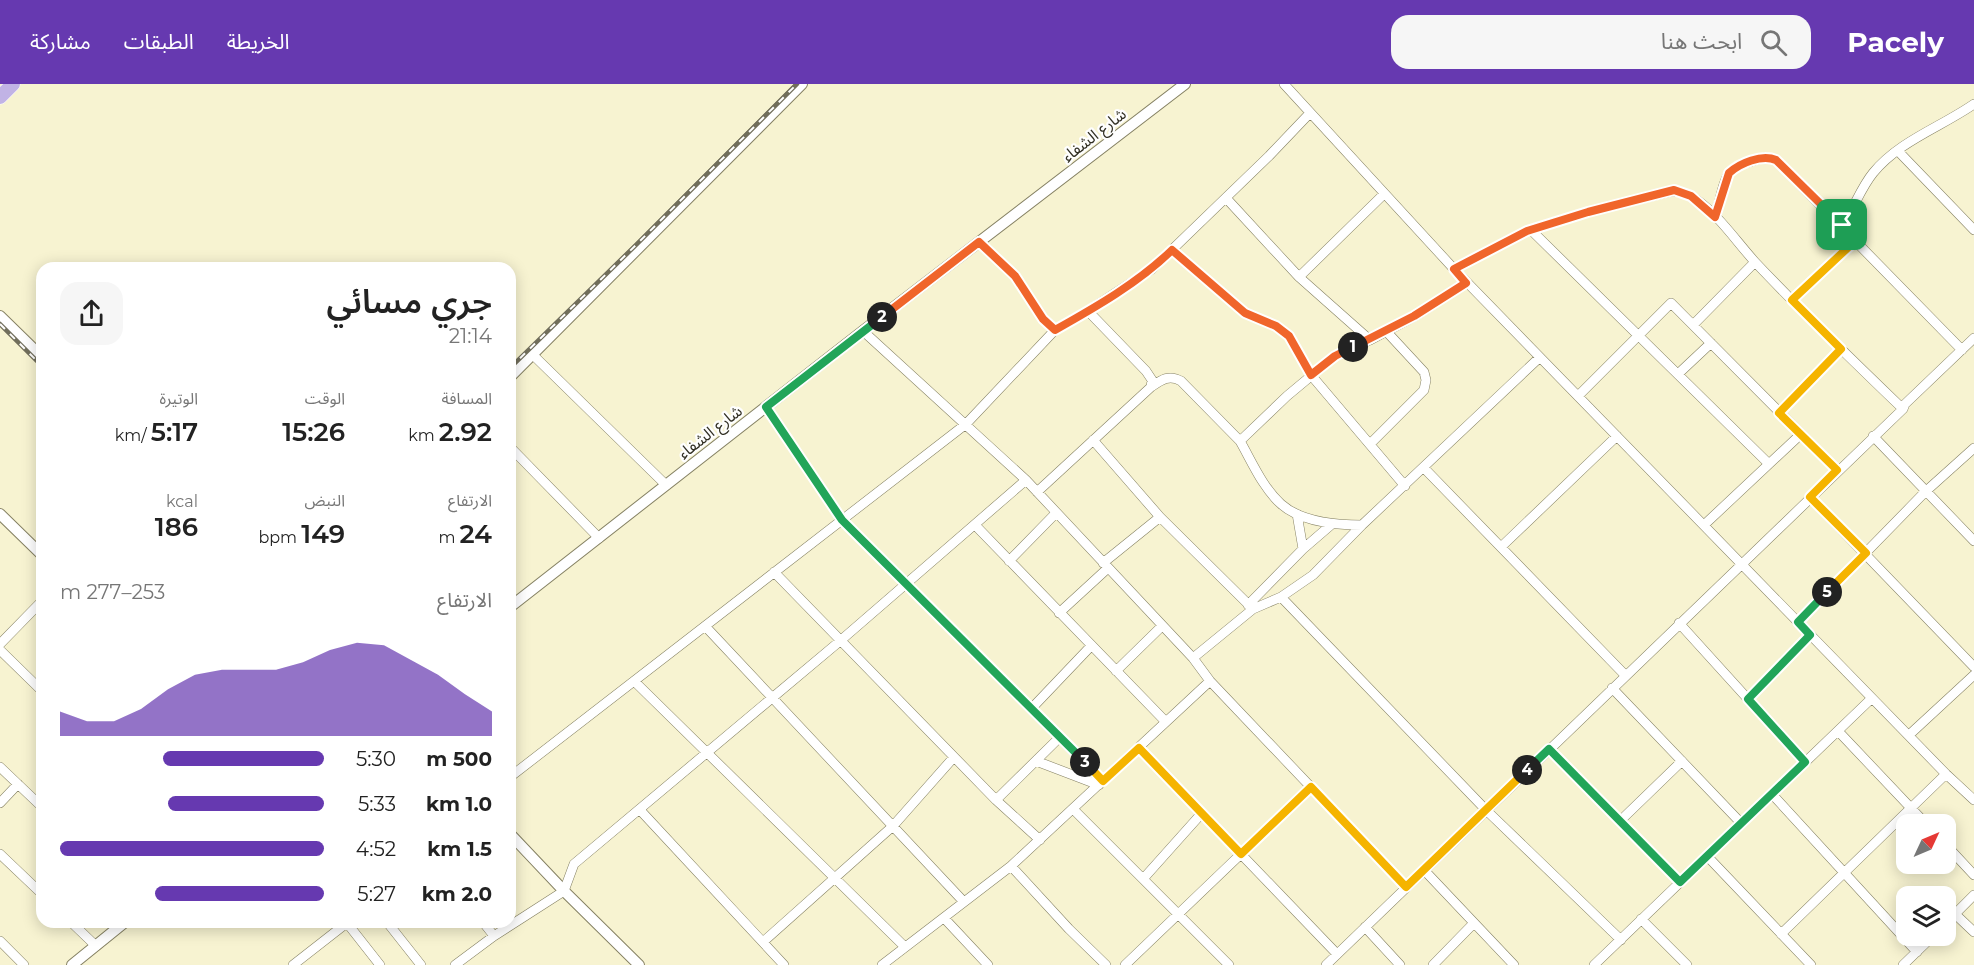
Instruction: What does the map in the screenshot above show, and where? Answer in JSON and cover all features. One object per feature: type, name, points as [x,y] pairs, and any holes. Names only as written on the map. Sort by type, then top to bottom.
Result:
[{"type":"main road","points":[[0,97],[13,84]]},
{"type":"street","points":[[516,371],[802,84]]},
{"type":"street","name":"شارع الشفاء","points":[[516,599],[599,538],[863,331],[1185,84]]},
{"type":"street","points":[[1284,84],[1466,283],[1974,800]]},
{"type":"street","points":[[1842,225],[1851,213],[1862,188],[1874,172],[1921,135],[1974,104]]},
{"type":"street","points":[[516,772],[966,424],[1055,330],[1152,269],[1310,113]]},
{"type":"street","points":[[1898,151],[1974,230]]},
{"type":"street","points":[[1715,217],[1729,173],[1743,164],[1763,157],[1776,160],[1962,350]]},
{"type":"street","points":[[1454,269],[1531,230],[1588,212],[1674,190],[1691,196],[1715,217],[1792,300],[1903,409]]},
{"type":"street","points":[[1299,277],[1384,194]]},
{"type":"street","points":[[1226,198],[1299,277],[1370,340]]},
{"type":"street","points":[[1531,230],[1769,464]]},
{"type":"street","points":[[1792,300],[1856,240]]},
{"type":"street","points":[[979,242],[1015,276],[1043,319],[1055,330]]},
{"type":"street","points":[[1172,250],[1245,313],[1276,326],[1289,336],[1311,375],[1405,486]]},
{"type":"street","points":[[1693,325],[1755,262]]},
{"type":"street","points":[[1240,441],[1311,375],[1335,356],[1414,316],[1466,283]]},
{"type":"street","points":[[1578,396],[1671,303],[1837,470]]},
{"type":"street","points":[[1088,311],[1146,371],[1152,380],[1150,387]]},
{"type":"street","points":[[0,316],[36,351]]},
{"type":"street","points":[[863,331],[1026,480],[1193,658],[1210,681],[1406,887]]},
{"type":"street","points":[[1370,444],[1424,390],[1426,380],[1424,372],[1386,331]]},
{"type":"street","points":[[1326,965],[1974,338]]},
{"type":"street","points":[[1678,374],[1711,343]]},
{"type":"street","points":[[1779,413],[1841,349]]},
{"type":"street","points":[[532,354],[666,485]]},
{"type":"street","points":[[1251,607],[1281,597],[1313,574],[1539,358]]},
{"type":"street","points":[[1037,492],[1150,387],[1170,377],[1181,381],[1240,441],[1274,497],[1283,506],[1297,514],[1332,524],[1362,525]]},
{"type":"street","points":[[766,407],[842,520],[1060,737],[1101,783]]},
{"type":"street","points":[[1704,525],[1801,434]]},
{"type":"street","points":[[1501,547],[1617,436]]},
{"type":"street","points":[[1873,436],[1974,540]]},
{"type":"street","points":[[1093,440],[1160,517],[1251,607]]},
{"type":"street","points":[[1798,622],[1925,492],[1974,448]]},
{"type":"street","points":[[516,453],[599,538]]},
{"type":"street","points":[[1424,468],[1625,675]]},
{"type":"street","points":[[516,922],[564,891],[574,864],[773,698],[1026,480]]},
{"type":"street","points":[[1810,497],[1972,660]]},
{"type":"street","points":[[1009,561],[1056,513]]},
{"type":"street","points":[[0,514],[36,549]]},
{"type":"street","points":[[1297,514],[1303,549]]},
{"type":"street","points":[[1059,613],[1160,517]]},
{"type":"street","points":[[1193,658],[1251,607],[1303,549],[1332,524]]},
{"type":"street","points":[[975,525],[1166,722]]},
{"type":"street","points":[[774,572],[996,800],[1040,840]]},
{"type":"street","points":[[1281,597],[1486,810],[1621,940]]},
{"type":"street","points":[[0,644],[36,607]]},
{"type":"street","points":[[1679,623],[1805,762]]},
{"type":"street","points":[[705,626],[964,902]]},
{"type":"street","points":[[1116,671],[1162,626]]},
{"type":"street","points":[[1748,699],[1810,635]]},
{"type":"street","points":[[1031,709],[1091,646]]},
{"type":"street","points":[[0,650],[36,685]]},
{"type":"street","points":[[1909,735],[1974,675]]},
{"type":"street","points":[[634,681],[905,947]]},
{"type":"street","points":[[882,965],[1011,866],[1210,681]]},
{"type":"street","points":[[1612,688],[1742,823]]},
{"type":"street","points":[[1594,965],[1872,698]]},
{"type":"street","points":[[1838,731],[1917,814]]},
{"type":"street","points":[[996,800],[1060,737]]},
{"type":"street","points":[[1139,748],[1337,954]]},
{"type":"street","points":[[1549,749],[1680,882]]},
{"type":"street","points":[[763,942],[893,826],[954,757]]},
{"type":"street","points":[[1036,761],[1101,783]]},
{"type":"street","points":[[1620,821],[1682,761]]},
{"type":"street","points":[[0,767],[36,801]]},
{"type":"street","points":[[1781,934],[1946,774]]},
{"type":"street","points":[[0,803],[18,784]]},
{"type":"street","points":[[1125,965],[1311,787]]},
{"type":"street","points":[[1772,794],[1917,952]]},
{"type":"street","points":[[1073,809],[1229,965]]},
{"type":"street","points":[[640,810],[784,965]]},
{"type":"street","points":[[1143,879],[1202,813]]},
{"type":"street","points":[[516,840],[639,965]]},
{"type":"street","points":[[0,854],[36,888]]},
{"type":"street","points":[[1707,856],[1811,965]]},
{"type":"street","points":[[1956,856],[1974,875]]},
{"type":"street","points":[[1011,866],[1106,965]]},
{"type":"street","points":[[1424,870],[1514,965]]},
{"type":"street","points":[[1956,913],[1974,895]]},
{"type":"street","points":[[1956,915],[1974,932]]},
{"type":"street","points":[[944,918],[988,965]]},
{"type":"street","points":[[1641,919],[1688,965]]},
{"type":"street","points":[[1433,965],[1474,923]]},
{"type":"street","points":[[1365,927],[1400,965]]},
{"type":"street","points":[[77,928],[96,946]]},
{"type":"street","points":[[72,965],[118,928]]},
{"type":"street","points":[[293,965],[341,928]]},
{"type":"street","points":[[351,928],[380,965]]},
{"type":"street","points":[[392,928],[421,965]]},
{"type":"street","points":[[488,928],[494,936]]},
{"type":"street","points":[[455,965],[506,928]]},
{"type":"street","points":[[0,941],[24,965]]},
{"type":"street","points":[[1903,965],[1923,946]]},
{"type":"railway","points":[[516,362],[797,84]]},
{"type":"railway","points":[[0,324],[36,360]]},
{"type":"route","points":[[1763,157],[1776,160],[1842,225],[1856,240],[1792,300],[1841,349],[1779,413],[1837,470],[1810,497],[1866,553],[1798,622],[1810,635],[1748,699],[1805,762],[1680,882],[1549,749],[1406,887],[1311,787],[1241,854],[1139,748],[1103,781],[842,520],[766,407],[979,242],[1015,276],[1034,307],[1055,330],[1152,269],[1172,250],[1245,313],[1276,326],[1289,336],[1311,375],[1335,356],[1414,316],[1466,283],[1454,269],[1527,231],[1588,212],[1674,190],[1691,196],[1715,217],[1729,173],[1743,164],[1763,157]]}]
